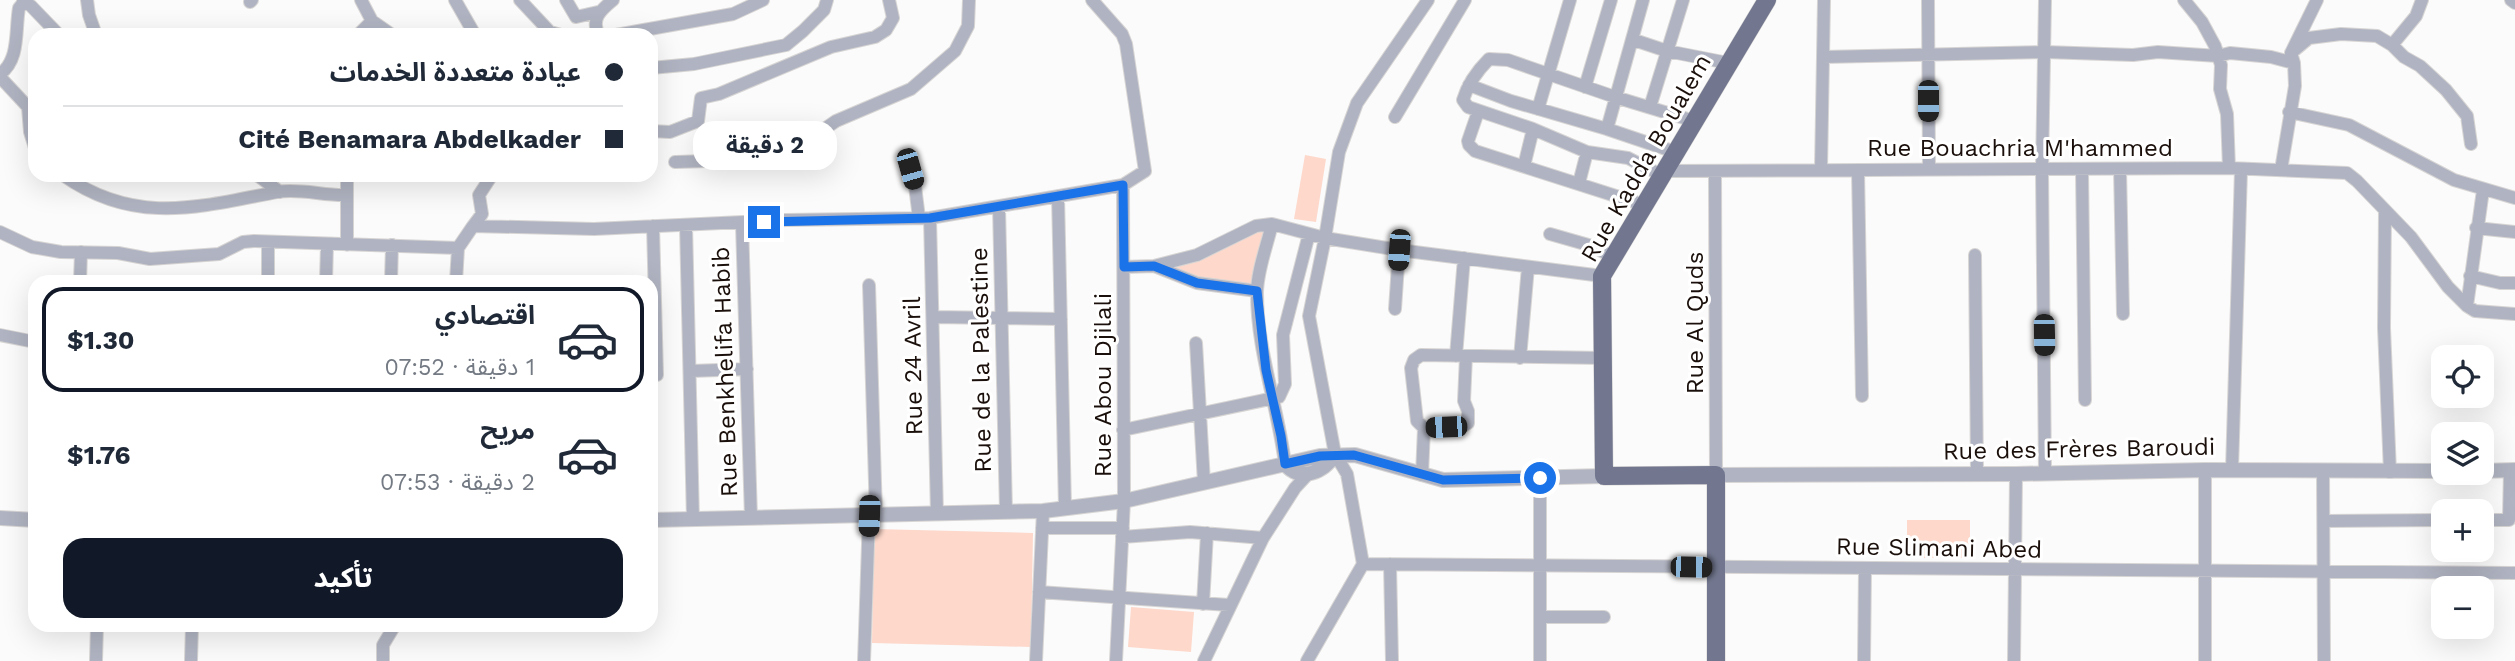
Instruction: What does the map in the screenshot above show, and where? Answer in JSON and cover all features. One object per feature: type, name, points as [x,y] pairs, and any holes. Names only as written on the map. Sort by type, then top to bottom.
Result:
[{"type":"main road","name":"Rue Kadda Boualem","points":[[1604,476],[1602,276],[1764,1]]},
{"type":"main road","points":[[1604,476],[1716,475],[1716,661]]},
{"type":"street","points":[[88,0],[94,28]]},
{"type":"street","points":[[360,0],[372,21],[382,28]]},
{"type":"street","points":[[455,0],[471,28]]},
{"type":"street","points":[[520,0],[546,28]]},
{"type":"street","points":[[566,0],[576,18],[598,12],[613,0]]},
{"type":"street","points":[[655,28],[733,14],[763,0]]},
{"type":"street","points":[[658,67],[694,64],[786,45],[824,10],[827,0]]},
{"type":"street","points":[[658,131],[670,132],[698,121],[701,98],[719,94],[831,47],[875,37],[886,30],[893,18],[889,0]]},
{"type":"street","points":[[675,162],[773,159],[794,150],[836,121],[911,89],[955,51],[968,26],[969,0]]},
{"type":"street","points":[[473,226],[594,229],[786,220],[924,218],[1123,185],[1145,171],[1140,127],[1126,44],[1122,34],[1092,0]]},
{"type":"street","points":[[1307,661],[1363,564],[1347,474],[1335,454],[1309,316],[1339,152],[1357,103],[1428,0]]},
{"type":"street","points":[[1395,117],[1465,0]]},
{"type":"street","points":[[1538,109],[1570,0]]},
{"type":"street","points":[[1585,87],[1611,0]]},
{"type":"street","points":[[1607,129],[1643,0]]},
{"type":"street","points":[[1650,107],[1683,0]]},
{"type":"street","points":[[1821,170],[1825,0]]},
{"type":"street","points":[[1928,0],[1929,170]]},
{"type":"street","points":[[2045,0],[2042,169],[2046,473]]},
{"type":"street","points":[[2281,170],[2295,86],[2293,58],[2317,0]]},
{"type":"street","points":[[2392,45],[2416,16],[2422,0]]},
{"type":"street","points":[[28,106],[0,75],[14,59],[19,8],[23,1],[31,5],[52,28]]},
{"type":"street","points":[[2190,3],[2215,46],[2221,65],[2220,89],[2227,114],[2235,169],[2232,470]]},
{"type":"street","points":[[595,28],[598,12]]},
{"type":"street","points":[[365,28],[372,21]]},
{"type":"street","points":[[2293,58],[2309,38],[2341,34],[2377,36],[2436,79],[2457,103],[2467,116],[2471,144]]},
{"type":"street","points":[[1634,40],[1667,51],[1728,63]]},
{"type":"street","points":[[1823,57],[2045,52],[2133,55],[2158,52],[2218,56],[2230,53],[2293,58]]},
{"type":"street","points":[[1662,173],[1629,159],[1587,152],[1533,129],[1478,112],[1463,103],[1469,85],[1489,59],[1508,60],[1694,121]]},
{"type":"street","points":[[1469,85],[1675,152]]},
{"type":"street","points":[[1478,112],[1468,141],[1471,149],[1644,205]]},
{"type":"street","points":[[2289,112],[2349,125],[2431,169],[2483,190],[2515,198]]},
{"type":"street","points":[[1524,166],[1533,129]]},
{"type":"street","points":[[1579,183],[1587,152]]},
{"type":"street","name":"Rue 24 Avril","points":[[910,169],[924,218],[933,317],[937,514]]},
{"type":"street","name":"Rue Bouachria M'hammed","points":[[1662,173],[1715,170],[2042,169],[2235,169],[2347,173],[2369,192],[2424,252],[2448,287],[2467,306]]},
{"type":"street","points":[[2082,169],[2085,400]]},
{"type":"street","points":[[2120,169],[2123,314]]},
{"type":"street","name":"Rue Al Quds","points":[[1715,170],[1716,475]]},
{"type":"street","points":[[1858,170],[1862,396]]},
{"type":"street","points":[[72,182],[130,205],[164,209],[193,209],[279,192],[347,195]]},
{"type":"street","points":[[266,182],[279,192]]},
{"type":"street","points":[[347,182],[347,245]]},
{"type":"street","points":[[456,275],[458,248],[482,214],[479,195],[487,182]]},
{"type":"street","name":"Rue Abou Djilali","points":[[1116,661],[1124,501],[1123,185]]},
{"type":"street","points":[[2483,190],[2467,306],[2475,311],[2515,314]]},
{"type":"street","points":[[1058,196],[1065,508]]},
{"type":"street","name":"Rue de la Palestine","points":[[999,207],[1006,512]]},
{"type":"street","points":[[2385,210],[2384,328],[2390,472]]},
{"type":"street","name":"Rue Benkhelifa Habib","points":[[742,224],[751,518]]},
{"type":"street","points":[[1124,267],[1154,266],[1197,255],[1256,226],[1272,224],[1325,238],[1399,250],[1602,276]]},
{"type":"street","points":[[1272,224],[1257,291],[1272,400],[1285,464],[1290,471],[1309,473],[1328,466],[1335,454]]},
{"type":"street","points":[[686,225],[693,520]]},
{"type":"street","points":[[653,226],[654,275]]},
{"type":"street","points":[[2476,228],[2515,232]]},
{"type":"street","points":[[0,232],[32,247],[61,252],[118,253],[150,260],[219,254],[243,242],[458,248]]},
{"type":"street","points":[[1123,430],[1279,397],[1285,384],[1283,335],[1309,234]]},
{"type":"street","points":[[1550,234],[1592,246],[1613,257]]},
{"type":"street","points":[[268,242],[268,275]]},
{"type":"street","points":[[327,244],[327,275]]},
{"type":"street","points":[[391,275],[392,246]]},
{"type":"street","points":[[1395,309],[1399,250]]},
{"type":"street","points":[[80,275],[81,252]]},
{"type":"street","points":[[1975,255],[1977,474]]},
{"type":"street","points":[[1464,258],[1461,356],[1468,422],[1462,427],[1424,428],[1417,421],[1412,364],[1421,355],[1461,356],[1520,358],[1604,358]]},
{"type":"street","points":[[1154,266],[1197,283],[1257,291]]},
{"type":"street","points":[[1520,358],[1528,267]]},
{"type":"street","points":[[2470,276],[2500,283],[2515,283]]},
{"type":"street","points":[[864,661],[872,515],[869,285]]},
{"type":"street","points":[[1289,313],[1309,316]]},
{"type":"street","points":[[933,317],[1061,318]]},
{"type":"street","points":[[1261,331],[1283,335]]},
{"type":"street","points":[[0,335],[28,341]]},
{"type":"street","points":[[1196,342],[1204,483]]},
{"type":"street","points":[[691,371],[747,369]]},
{"type":"street","points":[[1422,475],[1424,428]]},
{"type":"street","points":[[658,520],[1043,511],[1124,501],[1335,454],[1377,460],[1443,480],[1604,476]]},
{"type":"street","points":[[2205,470],[2205,661]]},
{"type":"street","name":"Rue des Frères Baroudi","points":[[1716,475],[2205,470],[2431,471]]},
{"type":"street","points":[[2494,471],[2512,470],[2509,520],[2494,520]]},
{"type":"street","points":[[2323,472],[2324,661]]},
{"type":"street","points":[[1203,661],[1263,538],[1295,488],[1309,473]]},
{"type":"street","points":[[2014,661],[2016,474]]},
{"type":"street","points":[[1540,478],[1540,661]]},
{"type":"street","points":[[1036,661],[1043,511]]},
{"type":"street","points":[[0,517],[28,519]]},
{"type":"street","points":[[2324,521],[2431,520]]},
{"type":"street","points":[[1042,528],[1190,532],[1263,538]]},
{"type":"street","points":[[1203,604],[1207,533]]},
{"type":"street","name":"Rue Slimani Abed","points":[[1363,564],[2515,573]]},
{"type":"street","points":[[1390,564],[1392,661]]},
{"type":"street","points":[[1864,661],[1865,568]]},
{"type":"street","points":[[1039,592],[1229,605]]},
{"type":"street","points":[[1541,617],[1604,617]]},
{"type":"street","points":[[96,661],[97,632]]},
{"type":"street","points":[[191,661],[192,632]]},
{"type":"street","points":[[383,661],[383,645],[391,632]]},
{"type":"shaded area","points":[[1305,155],[1326,159],[1316,222],[1294,219]]},
{"type":"shaded area","points":[[1266,229],[1254,288],[1197,280],[1173,270],[1179,263],[1253,231]]},
{"type":"shaded area","points":[[1907,520],[1970,520],[1970,558],[1907,558]]},
{"type":"shaded area","points":[[874,529],[1033,533],[1031,647],[872,643]]},
{"type":"shaded area","points":[[1131,607],[1194,612],[1191,652],[1128,647]]},
{"type":"route","points":[[764,222],[930,218],[1123,185],[1124,267],[1154,266],[1197,283],[1257,291],[1266,370],[1285,464],[1335,454],[1354,455],[1443,480],[1540,478]]}]
